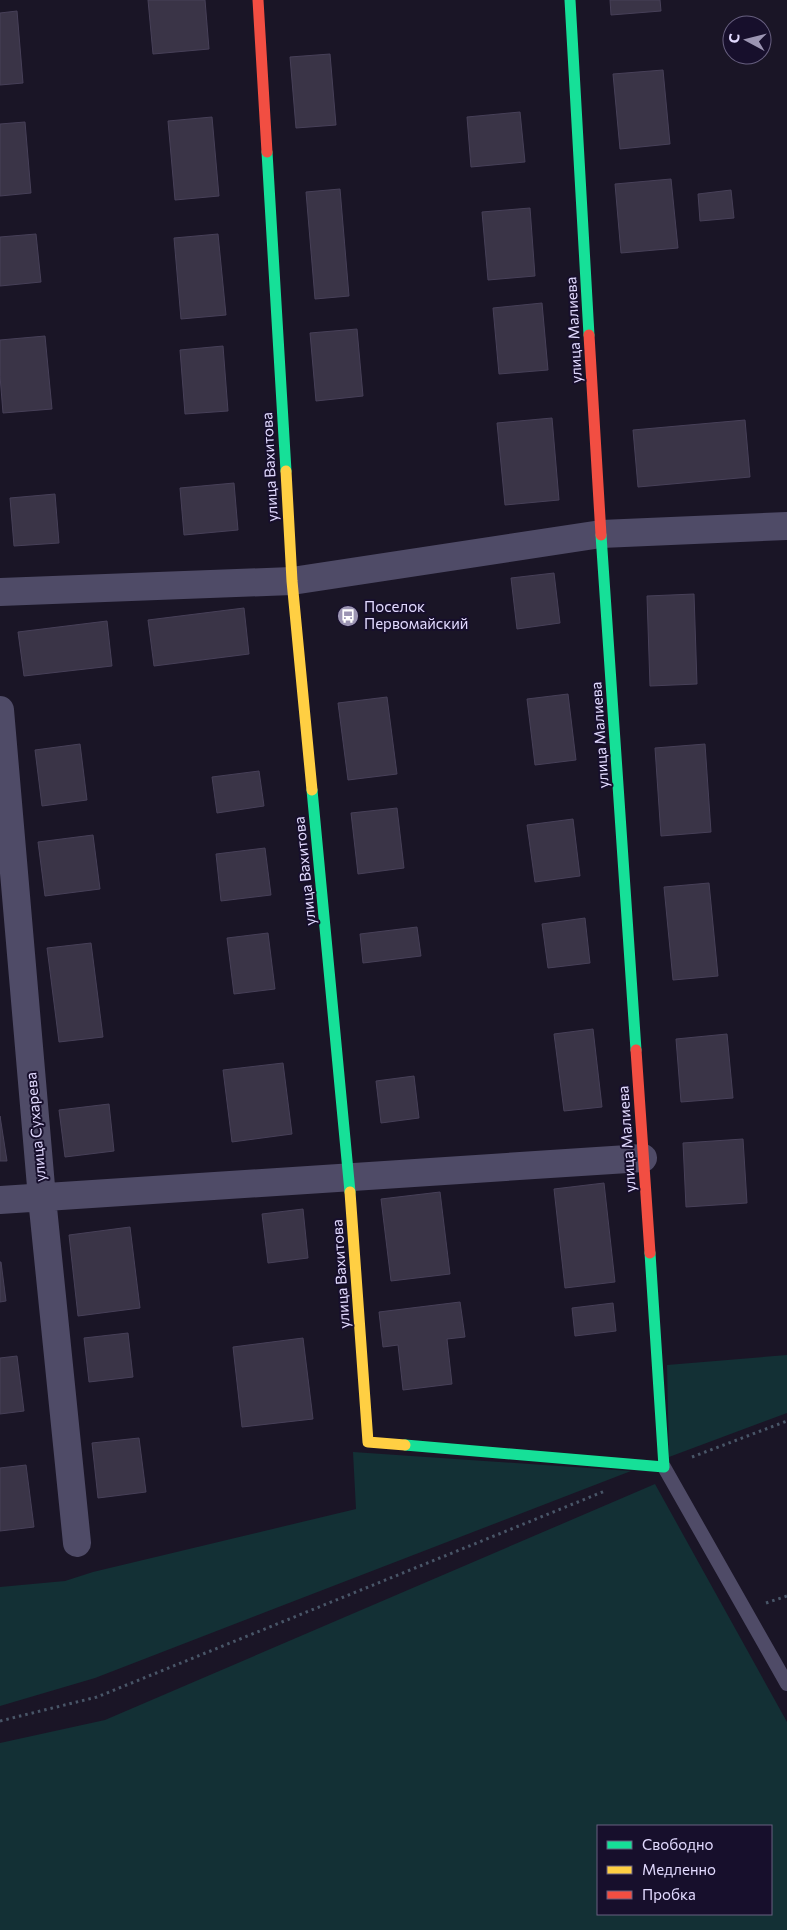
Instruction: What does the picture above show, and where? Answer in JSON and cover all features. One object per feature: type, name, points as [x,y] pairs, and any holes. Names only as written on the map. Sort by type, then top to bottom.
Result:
[{"type":"street","name":"улица Вахитова","points":[[258,0],[292,581],[349,1177],[368,1442],[664,1467]]},
{"type":"street","name":"улица Малиева","points":[[570,0],[601,534],[664,1467]]},
{"type":"street","points":[[0,592],[292,581],[601,534],[787,526]]},
{"type":"street","name":"улица Сухарева","points":[[0,710],[42,1198],[77,1543]]},
{"type":"street","points":[[0,1200],[644,1158]]},
{"type":"lane","points":[[664,1467],[787,1684]]},
{"type":"path","points":[[664,1467],[787,1421]]},
{"type":"path","points":[[0,1721],[97,1698],[610,1490]]},
{"type":"green space","points":[[787,1355],[787,1413],[669,1457],[667,1365]]},
{"type":"green space","points":[[353,1452],[631,1471],[95,1678],[0,1706],[0,1587],[65,1581],[93,1572],[356,1509]]},
{"type":"green space","points":[[655,1484],[787,1722],[787,1930],[0,1930],[0,1743],[105,1720]]},
{"type":"building","points":[[148,0],[205,0],[209,49],[153,54]]},
{"type":"building","points":[[610,0],[660,0],[661,11],[611,15]]},
{"type":"building","points":[[17,11],[23,83],[0,85],[0,13]]},
{"type":"building","points":[[330,54],[336,125],[296,128],[290,57]]},
{"type":"building","points":[[663,70],[670,144],[620,149],[613,74]]},
{"type":"building","points":[[520,112],[525,162],[471,167],[467,117]]},
{"type":"building","points":[[212,117],[219,196],[175,200],[168,121]]},
{"type":"building","points":[[25,122],[31,193],[0,196],[0,124]]},
{"type":"building","points":[[671,179],[678,248],[621,253],[615,184]]},
{"type":"building","points":[[340,189],[349,296],[315,299],[306,192]]},
{"type":"building","points":[[731,190],[734,218],[700,221],[698,194]]},
{"type":"building","points":[[530,208],[535,276],[488,280],[482,212]]},
{"type":"building","points":[[36,234],[41,282],[0,286],[0,237]]},
{"type":"building","points":[[218,234],[226,315],[181,319],[174,238]]},
{"type":"building","points":[[542,303],[548,370],[499,374],[493,308]]},
{"type":"building","points":[[357,329],[363,396],[316,401],[310,333]]},
{"type":"building","points":[[45,336],[52,409],[3,413],[0,340]]},
{"type":"building","points":[[223,346],[228,411],[185,414],[180,350]]},
{"type":"building","points":[[552,418],[559,500],[505,505],[497,423]]},
{"type":"building","points":[[745,420],[750,477],[638,487],[633,430]]},
{"type":"building","points":[[234,483],[238,530],[184,535],[180,488]]},
{"type":"building","points":[[55,494],[59,543],[14,546],[10,498]]},
{"type":"building","points":[[554,573],[560,623],[517,629],[511,578]]},
{"type":"building","points":[[694,594],[697,684],[650,686],[647,596]]},
{"type":"building","points":[[244,608],[249,654],[154,666],[148,620]]},
{"type":"building","points":[[107,621],[112,666],[24,676],[18,632]]},
{"type":"building","points":[[568,694],[576,760],[535,765],[527,699]]},
{"type":"building","points":[[387,697],[397,774],[348,780],[338,703]]},
{"type":"building","points":[[80,744],[87,800],[42,806],[35,750]]},
{"type":"building","points":[[705,744],[711,832],[661,836],[655,748]]},
{"type":"building","points":[[259,771],[264,806],[217,813],[212,777]]},
{"type":"building","points":[[397,808],[404,868],[358,874],[351,813]]},
{"type":"building","points":[[573,819],[580,876],[535,882],[527,825]]},
{"type":"building","points":[[93,835],[100,889],[45,896],[38,842]]},
{"type":"building","points":[[265,848],[271,895],[221,901],[216,854]]},
{"type":"building","points":[[709,883],[718,976],[673,980],[664,887]]},
{"type":"building","points":[[585,918],[590,963],[548,968],[542,924]]},
{"type":"building","points":[[417,927],[421,956],[363,963],[360,934]]},
{"type":"building","points":[[268,933],[275,989],[234,994],[227,938]]},
{"type":"building","points":[[91,943],[103,1037],[59,1042],[47,948]]},
{"type":"building","points":[[593,1029],[602,1107],[564,1111],[554,1034]]},
{"type":"building","points":[[727,1034],[733,1098],[681,1102],[676,1039]]},
{"type":"building","points":[[283,1063],[292,1134],[232,1142],[223,1070]]},
{"type":"building","points":[[414,1076],[419,1118],[381,1123],[376,1081]]},
{"type":"building","points":[[109,1104],[114,1151],[65,1157],[59,1110]]},
{"type":"building","points":[[0,1116],[7,1161],[0,1161]]},
{"type":"building","points":[[743,1139],[747,1203],[686,1207],[683,1143]]},
{"type":"building","points":[[604,1183],[615,1282],[565,1288],[554,1189]]},
{"type":"building","points":[[440,1192],[450,1274],[391,1281],[381,1199]]},
{"type":"building","points":[[303,1209],[308,1258],[268,1263],[262,1214]]},
{"type":"building","points":[[130,1227],[140,1308],[78,1316],[69,1235]]},
{"type":"building","points":[[0,1262],[6,1301],[0,1302]]},
{"type":"building","points":[[460,1302],[465,1337],[447,1339],[452,1384],[403,1390],[398,1345],[383,1347],[379,1312]]},
{"type":"building","points":[[613,1303],[616,1331],[575,1336],[572,1308]]},
{"type":"building","points":[[128,1333],[133,1377],[89,1382],[84,1338]]},
{"type":"building","points":[[303,1338],[313,1419],[242,1427],[233,1347]]},
{"type":"building","points":[[17,1356],[24,1411],[0,1414],[0,1358]]},
{"type":"building","points":[[139,1438],[146,1492],[98,1498],[92,1443]]},
{"type":"building","points":[[26,1465],[34,1527],[0,1531],[0,1468]]},
{"type":"traffic: fast","points":[[570,0],[589,335]]},
{"type":"traffic: fast","points":[[267,152],[286,471]]},
{"type":"traffic: fast","points":[[601,535],[636,1050]]},
{"type":"traffic: fast","points":[[312,790],[350,1192]]},
{"type":"traffic: fast","points":[[405,1445],[664,1467],[650,1253]]},
{"type":"traffic: slow","points":[[286,471],[292,581],[312,790]]},
{"type":"traffic: slow","points":[[350,1192],[368,1442],[405,1445]]},
{"type":"traffic: jam","points":[[258,0],[267,152]]},
{"type":"traffic: jam","points":[[589,335],[601,535]]},
{"type":"traffic: jam","points":[[636,1050],[650,1253]]},
{"type":"place","name":"Поселок Первомайский","points":[[348,616]]}]
